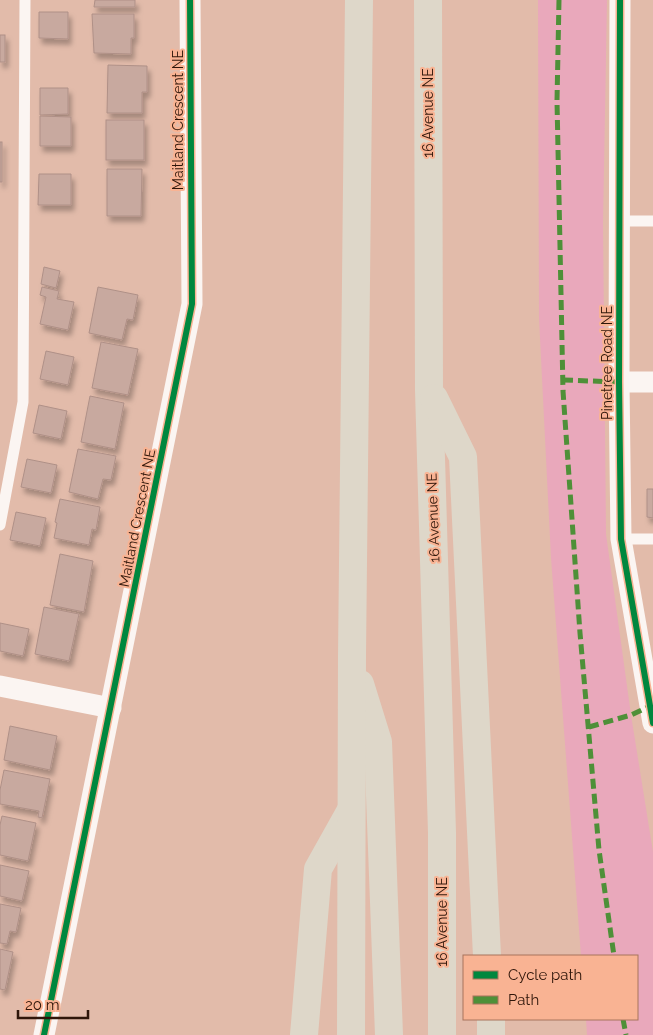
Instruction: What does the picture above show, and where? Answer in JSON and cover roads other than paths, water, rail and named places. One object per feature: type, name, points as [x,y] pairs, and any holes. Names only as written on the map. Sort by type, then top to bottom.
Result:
[{"type":"highway","points":[[351,1035],[352,656],[359,0]]},
{"type":"highway","name":"16 Avenue NE","points":[[428,0],[430,390],[442,832],[442,1035]]},
{"type":"highway","points":[[430,390],[463,457],[488,955]]},
{"type":"highway","points":[[352,656],[378,742],[388,1035]]},
{"type":"highway","points":[[304,1035],[318,869],[352,808]]},
{"type":"highway","points":[[490,1020],[491,1035]]},
{"type":"street","name":"Maitland Crescent NE","points":[[44,1035],[192,304],[190,0]]},
{"type":"street","name":"Pinetree Road NE","points":[[620,0],[620,538],[652,712]]},
{"type":"street","points":[[619,382],[653,382]]},
{"type":"street","points":[[0,686],[111,708]]},
{"type":"lane","points":[[0,525],[23,402],[25,0]]},
{"type":"lane","points":[[619,221],[653,221]]},
{"type":"lane","points":[[620,538],[653,538]]}]
